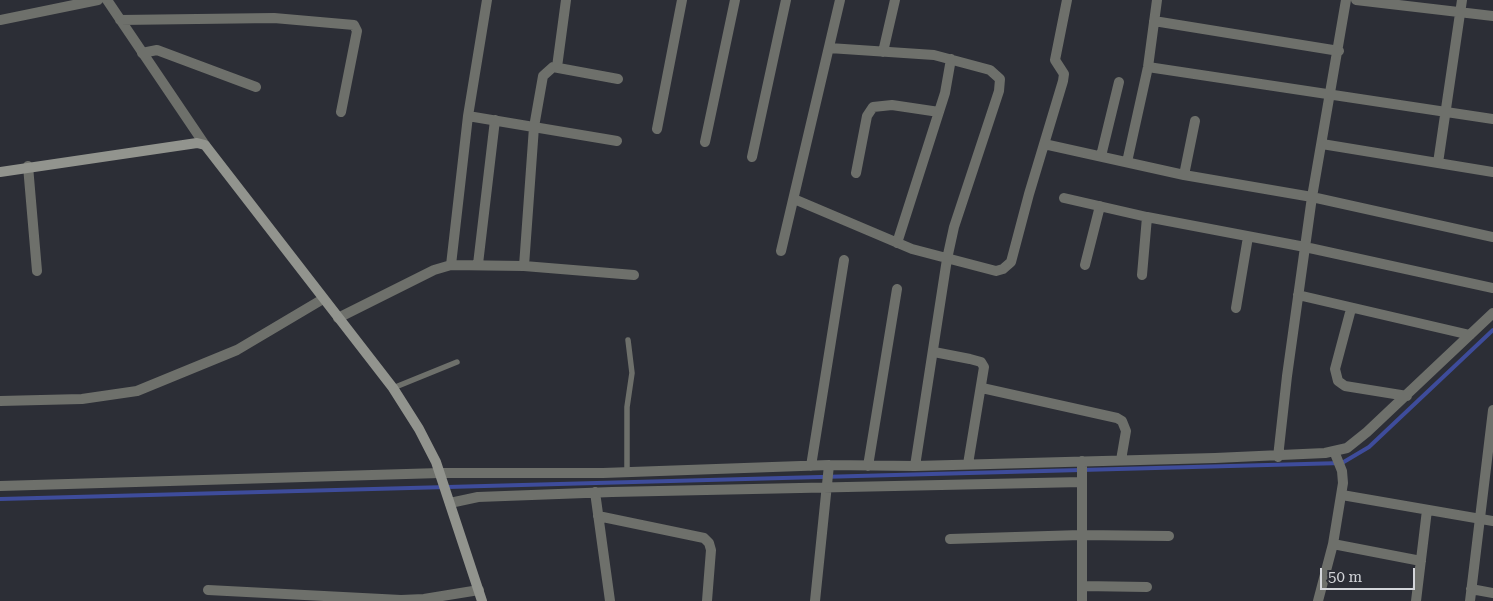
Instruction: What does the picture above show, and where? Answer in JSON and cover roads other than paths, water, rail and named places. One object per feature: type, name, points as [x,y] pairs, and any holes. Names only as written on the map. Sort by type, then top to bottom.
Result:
[{"type":"street","points":[[0,20],[98,0]]},
{"type":"street","points":[[106,0],[205,145],[393,388],[419,429],[441,478],[482,601]]},
{"type":"street","points":[[451,265],[468,116],[487,0]]},
{"type":"street","points":[[557,68],[566,0]]},
{"type":"street","points":[[657,130],[682,0]]},
{"type":"street","points":[[705,142],[735,0]]},
{"type":"street","points":[[752,157],[786,0]]},
{"type":"street","points":[[781,251],[840,0]]},
{"type":"street","points":[[884,52],[895,0]]},
{"type":"street","points":[[794,199],[898,243],[947,259],[996,271],[1003,269],[1011,262],[1064,74],[1054,60],[1066,0]]},
{"type":"street","points":[[1127,162],[1148,67],[1156,0]]},
{"type":"street","points":[[1278,457],[1312,197],[1339,51],[1346,0]]},
{"type":"street","points":[[1356,0],[1493,16]]},
{"type":"street","points":[[1438,163],[1462,0]]},
{"type":"street","points":[[120,20],[274,18],[354,25],[357,31],[342,112]]},
{"type":"street","points":[[1154,22],[1339,51]]},
{"type":"street","points":[[829,48],[951,59],[990,70],[997,74],[1000,84],[954,227],[947,259],[915,466]]},
{"type":"street","points":[[142,53],[157,50],[256,87]]},
{"type":"street","points":[[898,243],[945,93],[951,59]]},
{"type":"street","points":[[1148,67],[1493,119]]},
{"type":"street","points":[[524,266],[534,127],[543,76],[548,70],[557,68],[618,79]]},
{"type":"street","points":[[1101,156],[1119,82]]},
{"type":"street","points":[[856,173],[867,116],[873,107],[892,106],[939,112]]},
{"type":"street","points":[[468,116],[617,142]]},
{"type":"street","points":[[478,264],[495,120]]},
{"type":"street","points":[[1184,175],[1195,121]]},
{"type":"street","points":[[0,172],[28,166],[197,143],[205,145]]},
{"type":"street","points":[[1044,144],[1184,175],[1312,197],[1493,236]]},
{"type":"street","points":[[1322,144],[1493,172]]},
{"type":"street","points":[[28,166],[36,271]]},
{"type":"street","points":[[1064,198],[1147,217],[1305,247],[1493,288]]},
{"type":"street","points":[[1085,265],[1100,206]]},
{"type":"street","points":[[1142,275],[1147,217]]},
{"type":"street","points":[[1236,308],[1248,237]]},
{"type":"street","points":[[811,466],[844,260]]},
{"type":"street","points":[[338,318],[426,274],[451,265],[524,266],[634,275]]},
{"type":"street","points":[[868,466],[897,289]]},
{"type":"street","points":[[1298,296],[1470,334]]},
{"type":"street","points":[[0,401],[82,398],[137,391],[237,350],[323,299]]},
{"type":"street","points":[[1351,309],[1335,369],[1338,382],[1345,386],[1407,396]]},
{"type":"street","points":[[449,500],[828,476],[1082,472],[1121,460],[1335,454],[1347,448],[1407,396],[1493,313]]},
{"type":"street","points":[[934,352],[981,362],[984,367],[968,464]]},
{"type":"street","points":[[982,388],[1117,418],[1122,421],[1126,431],[1121,460]]},
{"type":"street","points":[[1470,601],[1493,410]]},
{"type":"street","points":[[1318,601],[1333,544],[1342,495],[1342,470],[1335,454]]},
{"type":"street","points":[[0,486],[441,478],[811,466],[828,476],[868,466],[968,464],[1082,472]]},
{"type":"street","points":[[1082,472],[1082,601]]},
{"type":"street","points":[[815,601],[828,476]]},
{"type":"street","points":[[595,492],[610,601]]},
{"type":"street","points":[[1342,495],[1493,521]]},
{"type":"street","points":[[1416,601],[1427,510]]},
{"type":"street","points":[[598,516],[704,538],[709,543],[711,550],[707,601]]},
{"type":"street","points":[[950,539],[1081,535],[1169,536]]},
{"type":"street","points":[[1333,544],[1421,561]]},
{"type":"street","points":[[1082,586],[1147,587]]},
{"type":"street","points":[[1471,589],[1493,593]]},
{"type":"street","points":[[208,590],[401,600],[424,599],[479,590]]},
{"type":"lane","points":[[627,472],[627,406],[632,373],[628,340]]},
{"type":"lane","points":[[393,388],[457,362]]},
{"type":"waterway","points":[[0,499],[1342,463],[1369,447],[1493,330]]}]
